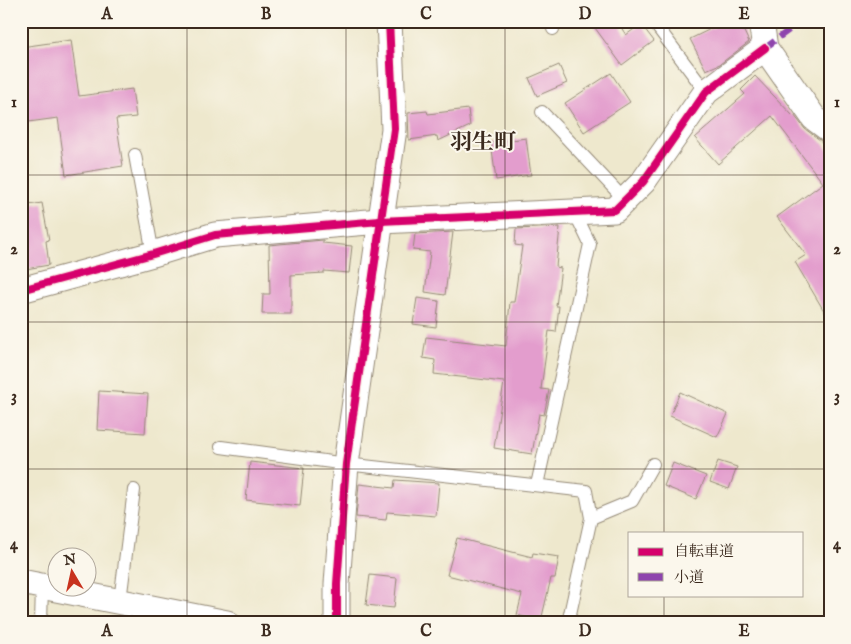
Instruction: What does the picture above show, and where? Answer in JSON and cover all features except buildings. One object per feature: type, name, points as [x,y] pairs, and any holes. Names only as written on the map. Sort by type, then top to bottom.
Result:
[{"type":"street","points":[[337,623],[337,584],[346,464],[394,129],[388,21]]},
{"type":"street","points":[[761,21],[765,48],[814,118],[830,130]]},
{"type":"street","points":[[21,290],[215,235],[380,221],[615,210],[643,182],[706,92],[765,48]]},
{"type":"street","points":[[32,584],[120,601],[202,620],[227,623]]},
{"type":"lane","points":[[653,21],[706,92]]},
{"type":"lane","points":[[542,112],[625,200]]},
{"type":"lane","points":[[135,155],[153,254]]},
{"type":"lane","points":[[537,485],[590,244],[574,211]]},
{"type":"lane","points":[[220,447],[346,464],[586,491],[592,518],[568,623]]},
{"type":"lane","points":[[592,518],[632,501],[653,464]]},
{"type":"lane","points":[[120,601],[134,490]]},
{"type":"lane","points":[[32,584],[40,623]]},
{"type":"marked path","points":[[765,48],[801,21]]},
{"type":"cycle path","points":[[337,623],[337,584],[346,464],[394,129],[389,21]]},
{"type":"cycle path","points":[[21,290],[215,235],[380,221],[615,210],[643,182],[706,92],[765,48]]},
{"type":"district","name":"羽生町","points":[[483,141]]}]
